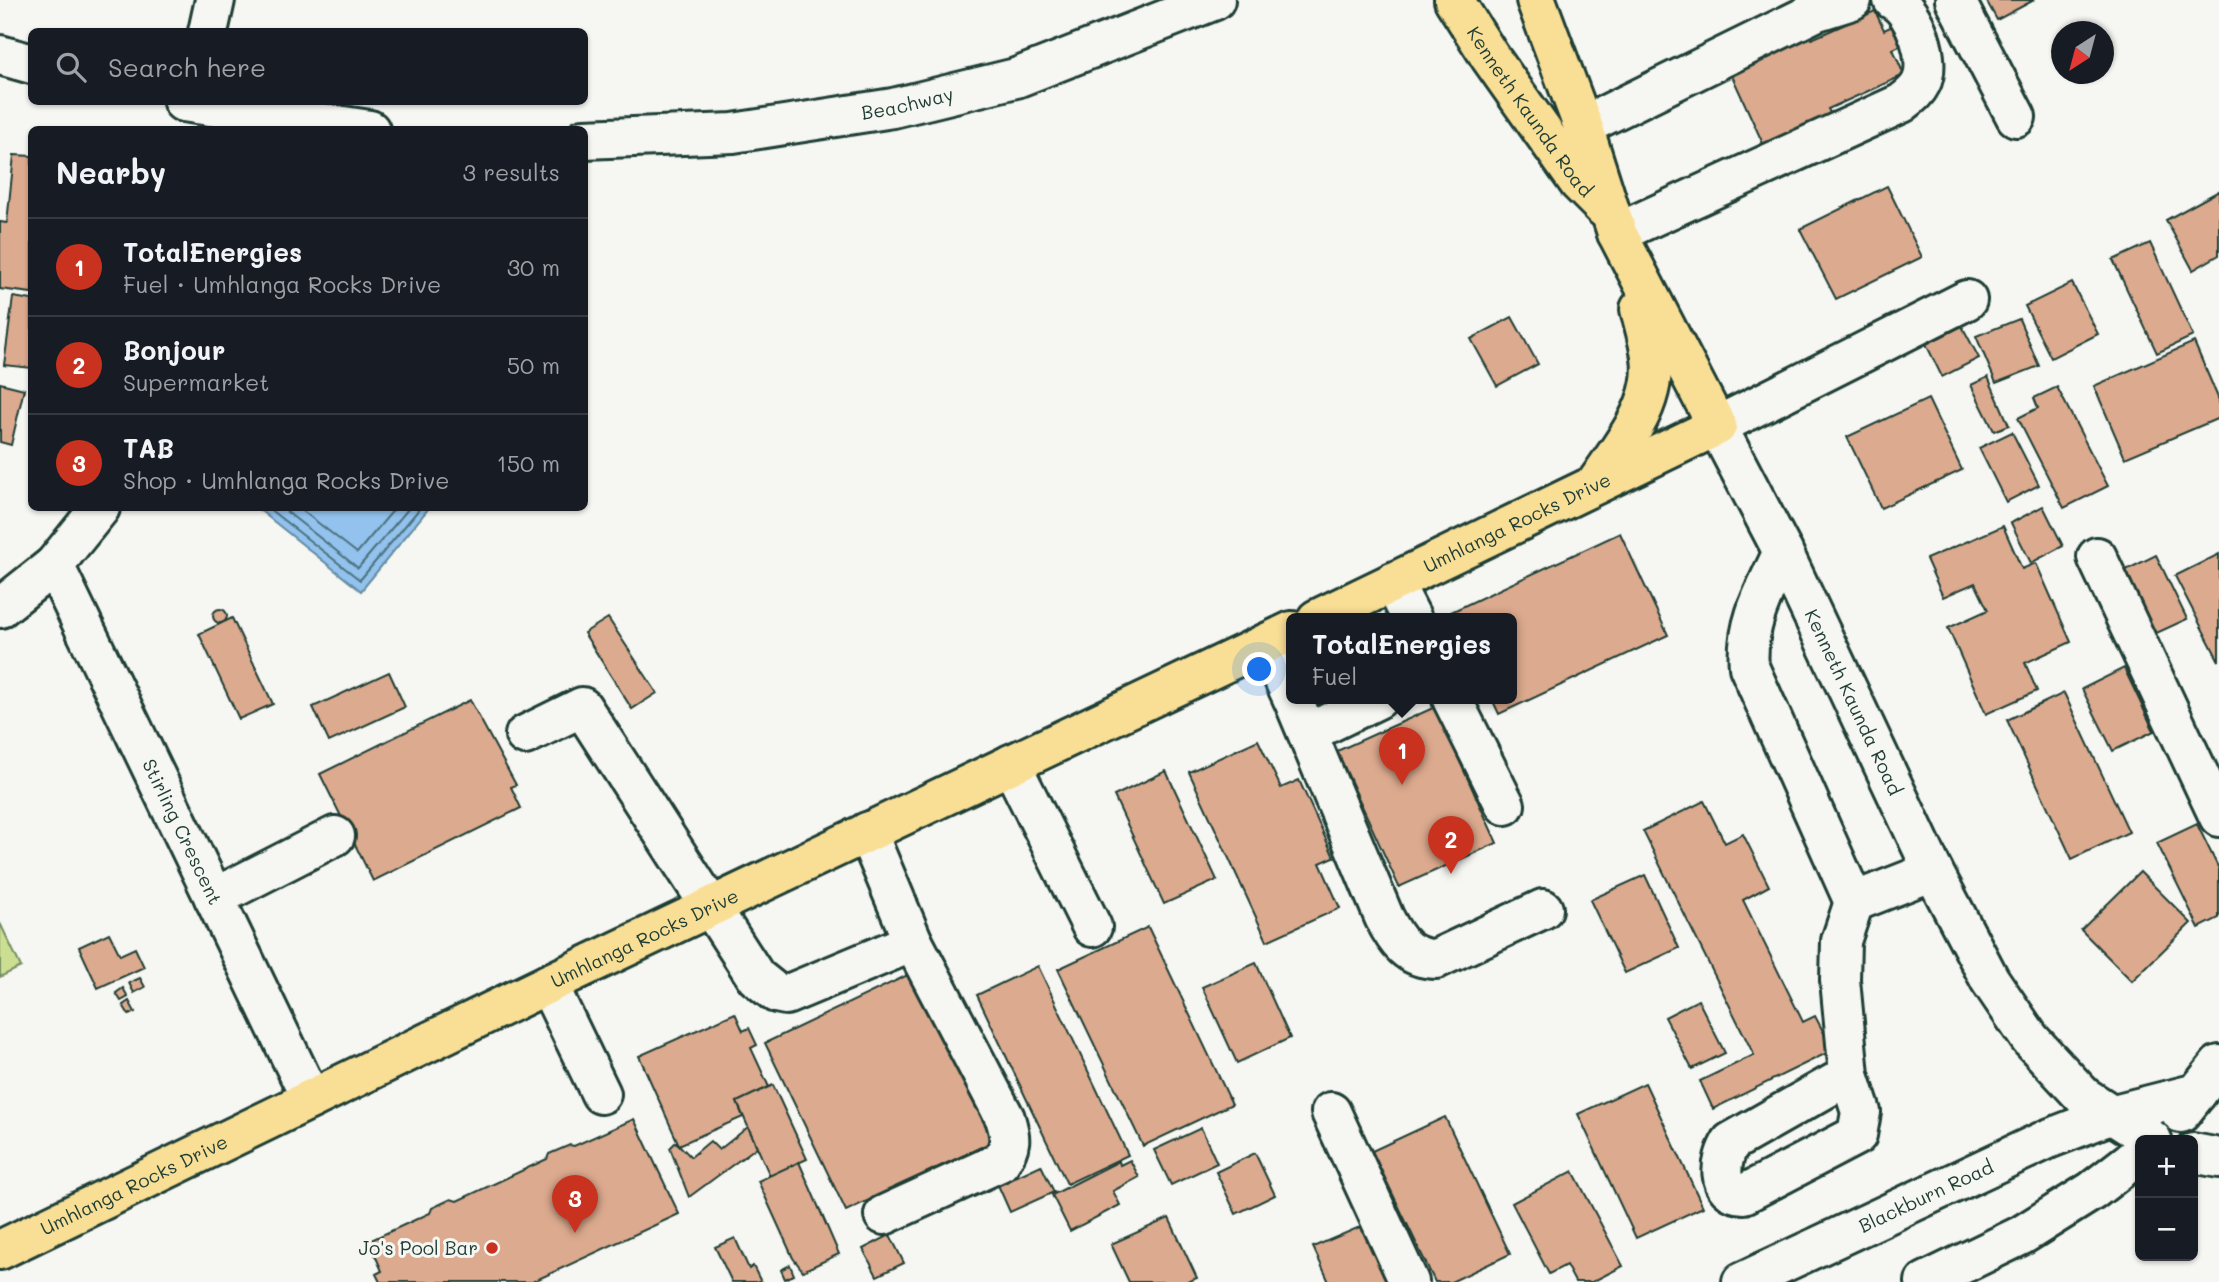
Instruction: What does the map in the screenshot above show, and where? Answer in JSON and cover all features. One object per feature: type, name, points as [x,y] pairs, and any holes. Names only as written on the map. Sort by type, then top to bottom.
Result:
[{"type":"main road","name":"Kenneth Kaunda Road","points":[[1454,0],[1490,57],[1620,238]]},
{"type":"main road","name":"Kenneth Kaunda Road","points":[[1536,0],[1583,126],[1620,238],[1717,426]]},
{"type":"main road","points":[[1595,486],[1635,425],[1650,392],[1651,359],[1620,238]]},
{"type":"main road","name":"Umhlanga Rocks Drive","points":[[1329,613],[1717,426]]},
{"type":"main road","name":"Umhlanga Rocks Drive","points":[[0,1250],[548,984],[1279,637]]},
{"type":"street","points":[[209,28],[215,0]]},
{"type":"street","name":"Beachway","points":[[588,139],[733,133],[893,108],[1016,78],[1215,0]]},
{"type":"street","points":[[1583,126],[1817,11],[1852,0]]},
{"type":"street","points":[[1620,238],[1902,103],[1915,93],[1923,81],[1924,60],[1919,33],[1893,0]]},
{"type":"street","points":[[1955,0],[2016,117]]},
{"type":"street","points":[[0,55],[28,63]]},
{"type":"street","points":[[191,109],[336,126]]},
{"type":"street","points":[[1717,426],[1967,300]]},
{"type":"street","name":"Kenneth Kaunda Road","points":[[1717,426],[1783,552],[1933,871],[1990,980],[2030,1039],[2083,1096],[2144,1135]]},
{"type":"street","points":[[0,608],[54,565],[98,511]]},
{"type":"street","points":[[1783,552],[1756,608],[1747,645],[1749,667],[1854,902],[1841,941],[1842,1018],[1849,1075]]},
{"type":"street","points":[[2097,557],[2219,817]]},
{"type":"street","name":"Stirling Crescent","points":[[54,565],[311,1099]]},
{"type":"street","points":[[1393,582],[1409,613]]},
{"type":"street","points":[[1279,637],[1286,665]]},
{"type":"street","points":[[1341,704],[1297,710],[1384,918],[1394,937],[1408,953],[1423,959],[1436,959],[1543,909]]},
{"type":"street","points":[[1454,704],[1505,805]]},
{"type":"street","points":[[525,735],[582,707],[756,977],[776,993],[786,995],[913,942]]},
{"type":"street","points":[[1011,764],[1092,927]]},
{"type":"street","points":[[867,832],[913,942],[1005,1118],[1012,1138],[1008,1151],[1000,1162],[884,1215]]},
{"type":"street","points":[[214,898],[335,836]]},
{"type":"street","points":[[1854,902],[1933,871]]},
{"type":"street","points":[[548,984],[601,1094]]},
{"type":"street","points":[[2162,1135],[2208,1079]]},
{"type":"street","name":"Blackburn Road","points":[[1742,1282],[2048,1139],[2208,1079]]},
{"type":"street","points":[[1331,1112],[1409,1282]]},
{"type":"street","points":[[2198,1154],[2219,1158]]},
{"type":"street","points":[[1925,1282],[2022,1235],[2092,1191],[2135,1158]]},
{"type":"green space","points":[[0,923],[21,967],[0,977]]},
{"type":"water","points":[[261,511],[427,511],[361,591]]},
{"type":"building","points":[[1986,0],[2034,0],[1997,20]]},
{"type":"building","points":[[1875,11],[1884,30],[1897,24],[1906,43],[1893,49],[1904,75],[1828,109],[1832,116],[1764,146],[1728,67],[1809,31],[1812,39]]},
{"type":"building","points":[[14,155],[28,156],[28,292],[0,289],[0,222],[7,223]]},
{"type":"building","points":[[1887,186],[1922,257],[1836,299],[1800,229]]},
{"type":"building","points":[[2219,191],[2219,255],[2193,270],[2166,220]]},
{"type":"building","points":[[2150,243],[2193,336],[2157,353],[2113,260]]},
{"type":"building","points":[[2072,283],[2098,334],[2051,358],[2025,306]]},
{"type":"building","points":[[13,297],[28,299],[28,368],[4,365]]},
{"type":"building","points":[[1512,317],[1538,364],[1497,386],[1471,339]]},
{"type":"building","points":[[2019,319],[2039,366],[1996,383],[1976,336]]},
{"type":"building","points":[[1962,326],[1979,358],[1942,377],[1926,344]]},
{"type":"building","points":[[2194,342],[2219,400],[2219,418],[2125,458],[2094,386]]},
{"type":"building","points":[[1988,377],[2009,425],[1994,431],[1971,385]]},
{"type":"building","points":[[0,383],[24,389],[11,445],[0,442]]},
{"type":"building","points":[[2057,387],[2108,486],[2064,508],[2018,418],[2038,408],[2034,398]]},
{"type":"building","points":[[1928,399],[1962,470],[1881,508],[1847,437]]},
{"type":"building","points":[[2012,432],[2039,485],[2006,502],[1979,448]]},
{"type":"building","points":[[2043,506],[2063,546],[2031,563],[2011,523]]},
{"type":"building","points":[[2003,526],[2022,569],[2036,563],[2071,642],[2025,663],[2037,691],[1986,714],[1948,628],[1988,610],[1975,583],[1943,597],[1926,559]]},
{"type":"building","points":[[1620,533],[1668,635],[1499,714],[1494,704],[1517,704],[1517,613],[1451,612]]},
{"type":"building","points":[[2219,554],[2219,661],[2175,576]]},
{"type":"building","points":[[2156,555],[2187,619],[2148,637],[2118,574]]},
{"type":"building","points":[[220,609],[225,611],[225,621],[220,623],[215,621],[213,616],[215,611]]},
{"type":"building","points":[[232,618],[273,704],[239,719],[199,634]]},
{"type":"building","points":[[608,618],[657,693],[632,709],[584,633]]},
{"type":"building","points":[[2124,668],[2154,731],[2113,751],[2082,689]]},
{"type":"building","points":[[389,672],[405,707],[329,742],[313,707]]},
{"type":"building","points":[[2064,693],[2129,832],[2072,859],[2007,720]]},
{"type":"building","points":[[470,700],[516,785],[511,787],[521,808],[373,881],[320,774]]},
{"type":"building","points":[[1435,707],[1497,843],[1399,887],[1337,751]]},
{"type":"building","points":[[1258,740],[1281,788],[1299,780],[1334,857],[1320,863],[1340,908],[1267,941],[1189,772]]},
{"type":"building","points":[[1166,771],[1217,880],[1164,904],[1114,796]]},
{"type":"building","points":[[1704,801],[1725,843],[1743,834],[1769,886],[1743,900],[1803,1022],[1815,1016],[1833,1050],[1713,1109],[1700,1081],[1754,1055],[1643,831]]},
{"type":"building","points":[[2197,824],[2219,869],[2219,918],[2199,928],[2157,843]]},
{"type":"building","points":[[2140,872],[2191,923],[2132,981],[2081,930]]},
{"type":"building","points":[[1645,875],[1679,948],[1625,973],[1590,900]]},
{"type":"building","points":[[1148,927],[1232,1104],[1143,1146],[1058,969]]},
{"type":"building","points":[[109,933],[120,955],[135,948],[144,967],[98,988],[79,947]]},
{"type":"building","points":[[1256,963],[1290,1038],[1237,1063],[1202,987]]},
{"type":"building","points":[[1038,966],[1128,1155],[1067,1184],[977,995]]},
{"type":"building","points":[[916,971],[996,1140],[846,1211],[765,1043]]},
{"type":"building","points":[[140,978],[145,987],[134,993],[129,983]]},
{"type":"building","points":[[123,988],[128,997],[121,1001],[116,993]]},
{"type":"building","points":[[1698,1000],[1725,1053],[1692,1069],[1665,1017]]},
{"type":"building","points":[[129,1001],[135,1012],[129,1015],[123,1005]]},
{"type":"building","points":[[735,1013],[743,1031],[749,1028],[757,1045],[751,1048],[769,1087],[737,1102],[743,1117],[679,1145],[639,1056]]},
{"type":"building","points":[[1645,1083],[1703,1207],[1636,1238],[1578,1114]]},
{"type":"building","points":[[773,1085],[807,1159],[770,1176],[737,1102]]},
{"type":"building","points":[[1445,1117],[1510,1254],[1451,1282],[1435,1282],[1372,1151]]},
{"type":"building","points":[[634,1119],[679,1214],[532,1282],[380,1282],[376,1274],[382,1271],[369,1241],[430,1213],[432,1208],[451,1199],[457,1201],[547,1159],[549,1154],[570,1145],[574,1146]]},
{"type":"building","points":[[748,1127],[757,1147],[689,1197],[670,1148],[676,1142],[691,1157],[710,1141],[719,1150]]},
{"type":"building","points":[[1201,1128],[1217,1163],[1171,1185],[1154,1150]]},
{"type":"building","points":[[1255,1153],[1275,1195],[1236,1214],[1216,1172]]},
{"type":"building","points":[[1130,1160],[1139,1177],[1113,1191],[1120,1205],[1070,1231],[1052,1195],[1119,1161],[1120,1165]]},
{"type":"building","points":[[799,1162],[839,1254],[803,1271],[793,1258],[758,1181]]},
{"type":"building","points":[[1041,1165],[1054,1192],[1010,1212],[998,1185]]},
{"type":"building","points":[[1573,1171],[1623,1266],[1592,1282],[1575,1282],[1566,1265],[1549,1274],[1512,1203]]},
{"type":"building","points":[[1169,1218],[1197,1278],[1187,1282],[1129,1282],[1111,1244]]},
{"type":"building","points":[[1376,1220],[1404,1282],[1329,1282],[1313,1247]]},
{"type":"building","points":[[890,1235],[904,1263],[877,1276],[863,1249]]},
{"type":"building","points":[[735,1238],[749,1269],[753,1266],[761,1282],[732,1282],[715,1247]]},
{"type":"building","points":[[790,1265],[794,1275],[785,1279],[781,1270]]},
{"type":"place","name":"TotalEnergies","points":[[1402,785]]},
{"type":"place","name":"Bonjour","points":[[1451,874]]},
{"type":"place","name":"TAB","points":[[575,1233]]},
{"type":"place","name":"Jo's Pool Bar","points":[[492,1248]]}]
